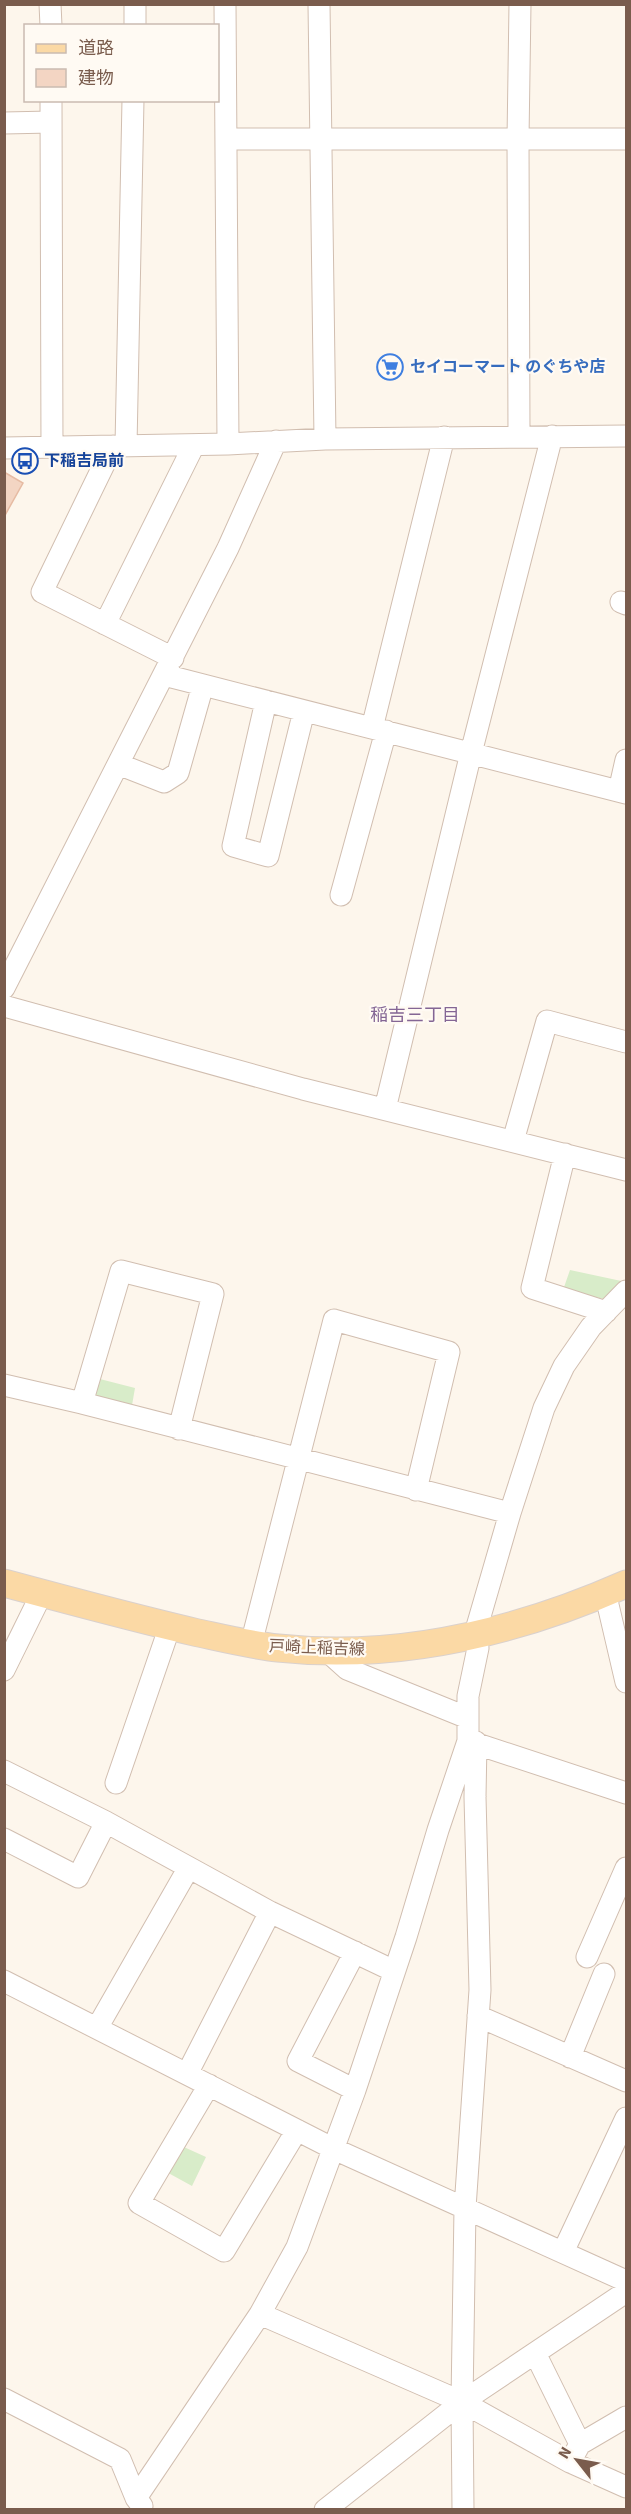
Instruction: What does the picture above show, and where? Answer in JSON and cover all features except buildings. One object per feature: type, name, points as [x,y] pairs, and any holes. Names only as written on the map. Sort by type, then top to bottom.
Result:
[{"type":"main road","name":"戸崎上稲吉線","points":[[4,1583],[170,1626],[251,1644],[327,1651],[414,1647],[474,1637],[519,1624],[620,1584]]},
{"type":"street","points":[[50,4],[51,24]]},
{"type":"street","points":[[135,4],[135,24]]},
{"type":"street","points":[[225,4],[228,444]]},
{"type":"street","points":[[319,4],[325,439]]},
{"type":"street","points":[[519,436],[520,4]]},
{"type":"street","points":[[51,102],[52,448]]},
{"type":"street","points":[[133,102],[119,446],[42,592],[105,624],[168,666],[203,685],[623,792],[627,760]]},
{"type":"street","points":[[4,123],[51,122]]},
{"type":"street","points":[[226,139],[627,139]]},
{"type":"street","points":[[385,1109],[471,753],[552,436]]},
{"type":"street","points":[[4,448],[194,445],[325,439],[627,436]]},
{"type":"street","points":[[341,895],[444,437]]},
{"type":"street","points":[[4,988],[228,549],[276,441]]},
{"type":"street","points":[[105,624],[194,445]]},
{"type":"street","points":[[118,764],[164,782],[178,772],[203,685]]},
{"type":"street","points":[[266,701],[233,846],[268,856],[304,711]]},
{"type":"street","points":[[4,1006],[385,1109],[627,1170]]},
{"type":"street","points":[[513,1141],[547,1021],[627,1042]]},
{"type":"street","points":[[565,1154],[532,1287],[606,1312]]},
{"type":"street","points":[[82,1403],[121,1271],[213,1294],[179,1429]]},
{"type":"street","points":[[463,2510],[465,2208],[478,2016],[472,1741],[468,1718],[468,1696],[478,1648],[474,1637],[510,1513],[544,1408],[564,1366],[591,1327],[627,1292]]},
{"type":"street","points":[[251,1644],[334,1320],[449,1352],[416,1490]]},
{"type":"street","points":[[4,1385],[510,1513]]},
{"type":"street","points":[[620,1584],[627,1682]]},
{"type":"street","points":[[4,1670],[42,1593]]},
{"type":"street","points":[[117,1783],[170,1626]]},
{"type":"street","points":[[327,1651],[347,1669],[468,1718]]},
{"type":"street","points":[[472,1741],[627,1793]]},
{"type":"street","points":[[140,2504],[260,2314],[297,2247],[355,2090],[472,1741]]},
{"type":"street","points":[[4,1771],[106,1822],[270,1912],[394,1971]]},
{"type":"street","points":[[4,1839],[78,1877],[106,1822]]},
{"type":"street","points":[[587,1957],[627,1868]]},
{"type":"street","points":[[97,2028],[188,1869]]},
{"type":"street","points":[[187,2074],[270,1912]]},
{"type":"street","points":[[355,1952],[298,2061],[355,2090]]},
{"type":"street","points":[[570,2057],[604,1974]]},
{"type":"street","points":[[7,1988],[97,2028],[334,2149],[627,2281]]},
{"type":"street","points":[[478,2016],[627,2081]]},
{"type":"street","points":[[209,2085],[140,2203],[224,2251],[297,2130]]},
{"type":"street","points":[[562,2252],[627,2118]]},
{"type":"street","points":[[325,2510],[462,2402],[627,2292]]},
{"type":"street","points":[[260,2314],[575,2453],[627,2487]]},
{"type":"street","points":[[535,2353],[575,2453]]},
{"type":"street","points":[[4,2399],[120,2459],[140,2504]]},
{"type":"street","points":[[575,2453],[627,2416]]},
{"type":"green space","points":[[570,1270],[626,1282],[613,1301],[563,1290]]},
{"type":"green space","points":[[96,1378],[135,1388],[131,1411],[92,1401]]},
{"type":"green space","points":[[175,2143],[206,2157],[192,2186],[161,2169]]},
{"type":"place","name":"セイコーマート のぐちや店","points":[[390,367]]},
{"type":"place","name":"下稲吉局前","points":[[25,461]]},
{"type":"district","name":"稲吉三丁目","points":[[415,1015]]}]
